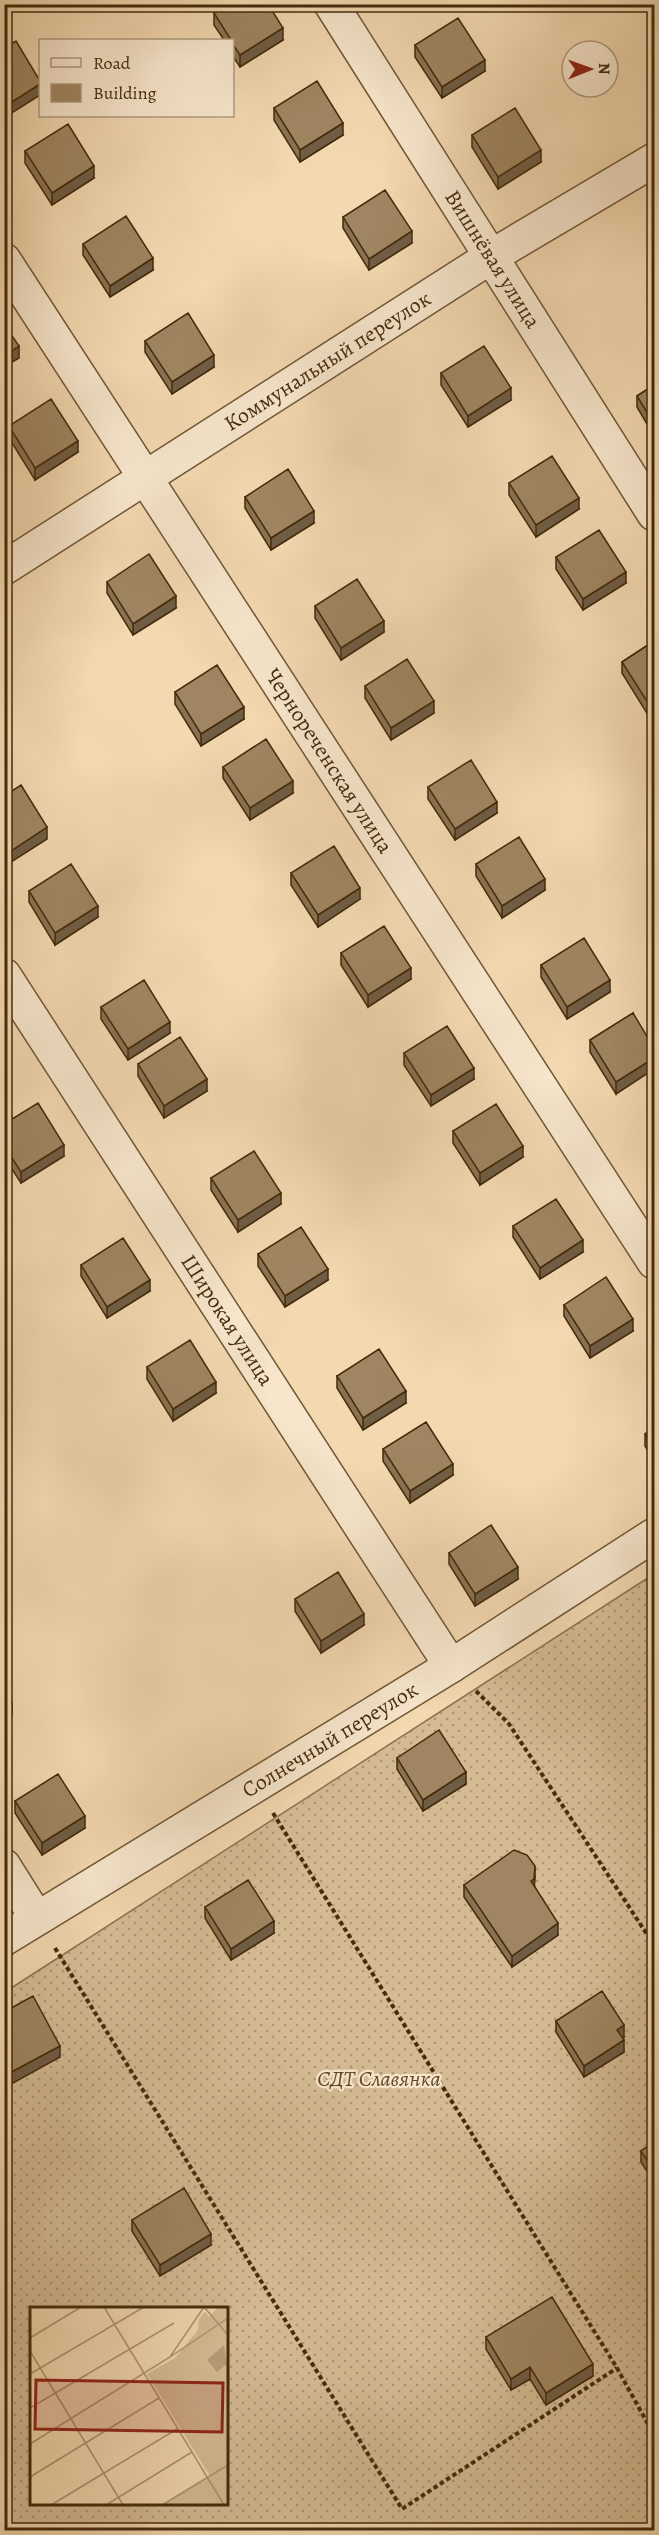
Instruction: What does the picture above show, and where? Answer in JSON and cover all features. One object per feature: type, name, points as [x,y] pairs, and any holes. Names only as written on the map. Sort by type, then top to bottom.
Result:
[{"type":"street","name":"Вишнёвая улица","points":[[331,4],[654,514]]},
{"type":"street","name":"Коммунальный переулок","points":[[4,568],[492,255],[654,160]]},
{"type":"street","name":"Чернореченская улица","points":[[4,260],[654,1262]]},
{"type":"street","name":"Широкая улица","points":[[4,975],[451,1666]]},
{"type":"street","name":"Солнечный переулок","points":[[4,1939],[36,1917],[451,1666],[654,1535]]},
{"type":"street","points":[[4,1866],[36,1917]]},
{"type":"path","points":[[451,1666],[509,1724],[654,1945]]},
{"type":"path","points":[[255,1784],[617,2368],[654,2435]]},
{"type":"path","points":[[36,1917],[402,2509],[617,2368]]},
{"type":"green space","name":"СДТ Славянка","points":[[654,1574],[654,2530],[5,2530],[5,1992]]},
{"type":"building","points":[[228,4],[268,4],[283,28],[240,55],[234,46],[234,39],[230,39],[214,13]]},
{"type":"building","points":[[458,18],[485,60],[442,87],[415,45]]},
{"type":"building","points":[[16,41],[39,79],[39,85],[4,107],[4,48]]},
{"type":"building","points":[[317,81],[343,123],[300,150],[274,108]]},
{"type":"building","points":[[515,108],[541,150],[498,177],[472,135]]},
{"type":"building","points":[[68,124],[94,166],[52,193],[25,151]]},
{"type":"building","points":[[385,190],[412,231],[369,259],[343,217]]},
{"type":"building","points":[[126,216],[153,258],[110,286],[83,244]]},
{"type":"building","points":[[188,313],[214,355],[172,382],[145,341]]},
{"type":"building","points":[[4,324],[19,346],[4,356]]},
{"type":"building","points":[[484,346],[511,388],[468,416],[441,373]]},
{"type":"building","points":[[654,385],[654,424],[637,396]]},
{"type":"building","points":[[51,399],[78,441],[35,468],[9,426]]},
{"type":"building","points":[[552,456],[579,498],[536,525],[509,483]]},
{"type":"building","points":[[288,469],[314,511],[271,538],[245,497]]},
{"type":"building","points":[[599,530],[626,572],[583,599],[556,557]]},
{"type":"building","points":[[149,554],[176,596],[133,624],[107,582]]},
{"type":"building","points":[[357,579],[384,621],[341,648],[315,606]]},
{"type":"building","points":[[654,641],[654,699],[648,703],[622,662]]},
{"type":"building","points":[[407,659],[434,701],[391,728],[365,686]]},
{"type":"building","points":[[217,665],[244,707],[201,734],[175,692]]},
{"type":"building","points":[[266,739],[293,781],[250,808],[223,767]]},
{"type":"building","points":[[471,760],[497,802],[455,829],[428,787]]},
{"type":"building","points":[[21,785],[47,827],[5,855],[4,796]]},
{"type":"building","points":[[519,837],[545,879],[502,906],[476,864]]},
{"type":"building","points":[[334,846],[360,888],[318,915],[291,873]]},
{"type":"building","points":[[71,864],[98,906],[55,933],[29,891]]},
{"type":"building","points":[[384,926],[411,968],[368,995],[341,953]]},
{"type":"building","points":[[584,938],[610,980],[567,1007],[541,965]]},
{"type":"building","points":[[144,980],[170,1022],[128,1049],[101,1007]]},
{"type":"building","points":[[633,1013],[654,1048],[654,1058],[616,1082],[590,1040]]},
{"type":"building","points":[[447,1026],[474,1068],[431,1095],[404,1053]]},
{"type":"building","points":[[180,1037],[207,1079],[164,1106],[138,1064]]},
{"type":"building","points":[[38,1103],[64,1145],[21,1172],[4,1146],[4,1124]]},
{"type":"building","points":[[496,1104],[523,1146],[480,1173],[453,1131]]},
{"type":"building","points":[[254,1151],[281,1193],[238,1220],[211,1178]]},
{"type":"building","points":[[556,1199],[583,1240],[540,1268],[513,1226]]},
{"type":"building","points":[[301,1227],[328,1269],[285,1296],[258,1254]]},
{"type":"building","points":[[123,1238],[150,1280],[107,1307],[81,1265]]},
{"type":"building","points":[[606,1277],[633,1319],[590,1346],[564,1305]]},
{"type":"building","points":[[190,1340],[216,1382],[173,1409],[147,1367]]},
{"type":"building","points":[[379,1349],[406,1391],[363,1418],[337,1376]]},
{"type":"building","points":[[426,1422],[453,1464],[410,1491],[383,1449]]},
{"type":"building","points":[[654,1428],[654,1449],[645,1434]]},
{"type":"building","points":[[491,1525],[518,1567],[475,1594],[449,1553]]},
{"type":"building","points":[[338,1572],[364,1614],[321,1641],[295,1599]]},
{"type":"building","points":[[4,1690],[12,1703],[4,1708]]},
{"type":"building","points":[[439,1730],[466,1772],[423,1800],[397,1758]]},
{"type":"building","points":[[58,1774],[85,1816],[42,1843],[15,1801]]},
{"type":"building","points":[[514,1850],[527,1855],[535,1866],[534,1879],[531,1881],[558,1923],[512,1956],[464,1885]]},
{"type":"building","points":[[248,1880],[274,1921],[231,1949],[205,1907]]},
{"type":"building","points":[[602,1991],[624,2025],[617,2030],[624,2040],[584,2066],[556,2021]]},
{"type":"building","points":[[33,1996],[60,2046],[4,2076],[4,2012]]},
{"type":"building","points":[[654,2142],[654,2171],[641,2151]]},
{"type":"building","points":[[184,2188],[211,2234],[160,2265],[132,2220]]},
{"type":"building","points":[[552,2297],[593,2364],[546,2393],[530,2367],[511,2379],[486,2337]]}]
